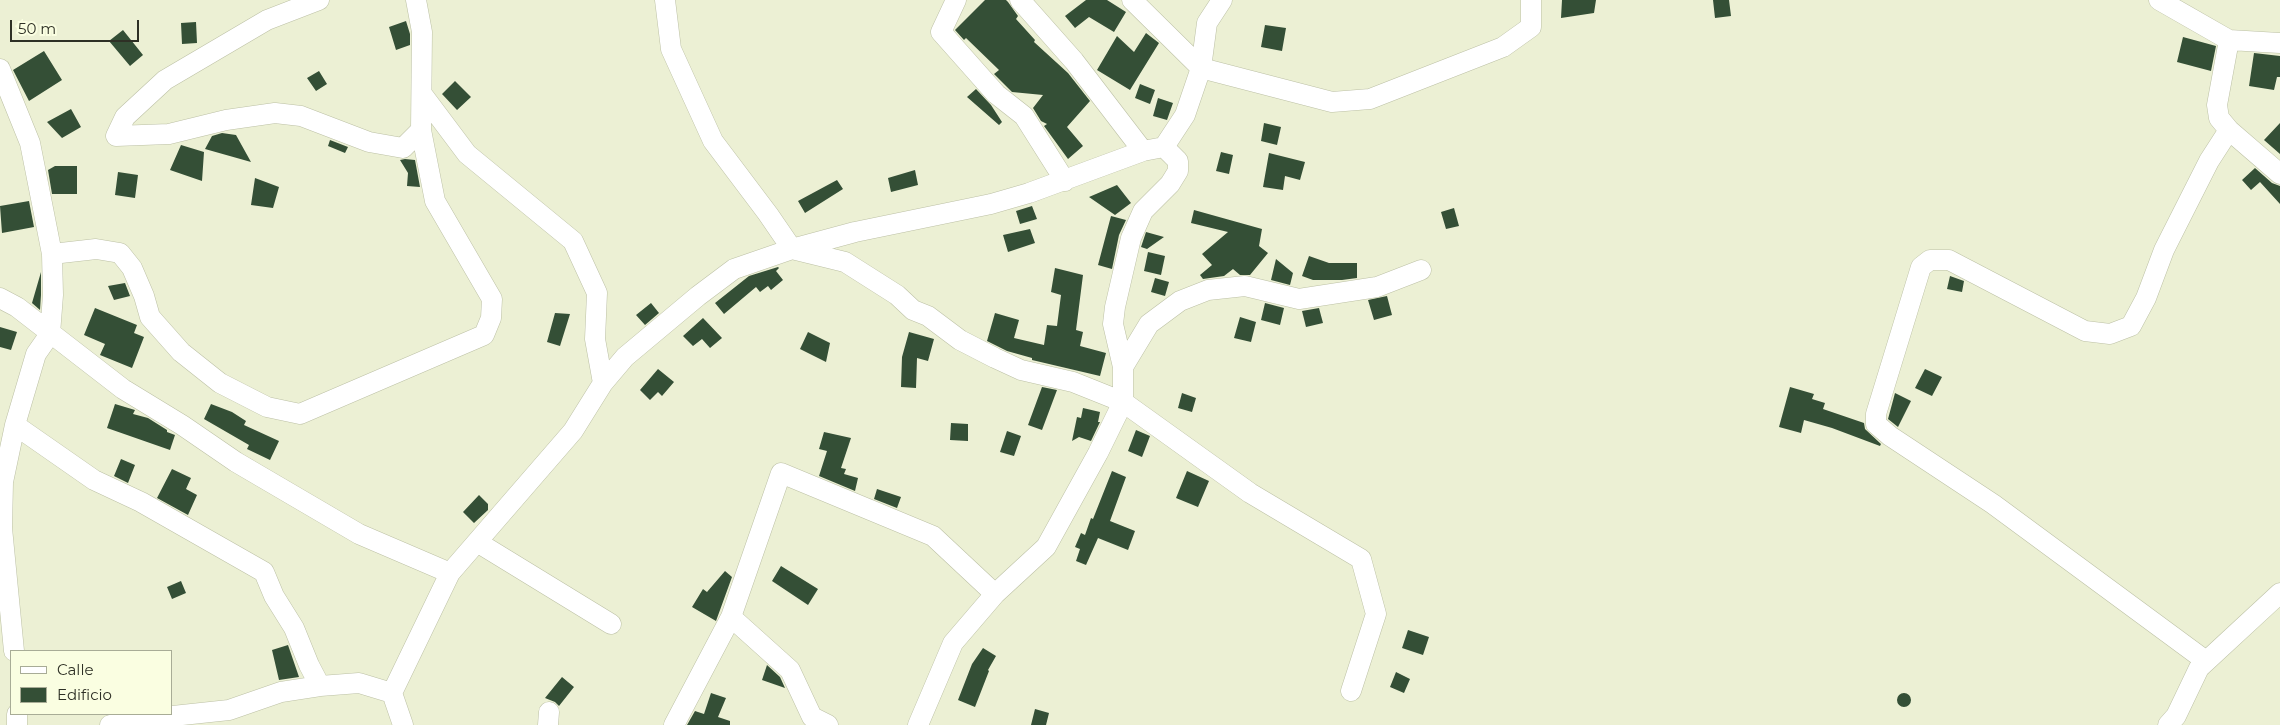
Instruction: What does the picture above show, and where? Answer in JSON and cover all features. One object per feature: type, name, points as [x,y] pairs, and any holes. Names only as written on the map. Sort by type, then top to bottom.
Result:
[{"type":"street","points":[[318,0],[267,20],[165,80],[125,117],[116,136],[169,134],[226,120],[275,113],[301,116],[369,142],[403,148],[421,130]]},
{"type":"street","points":[[52,254],[96,249],[120,253],[132,268],[144,296],[150,317],[180,352],[220,383],[267,407],[300,414],[484,335],[491,318],[492,300],[435,201],[421,130],[422,32],[416,0]]},
{"type":"street","points":[[665,0],[671,49],[713,141],[792,249],[845,262],[897,295],[913,310],[928,316],[960,340],[1020,370],[1073,382],[1123,402],[1250,494],[1361,559],[1376,614],[1351,691]]},
{"type":"street","points":[[956,0],[941,32],[996,94],[1024,116],[1065,181]]},
{"type":"street","points":[[1020,0],[1074,60],[1143,151]]},
{"type":"street","points":[[1132,0],[1202,68],[1332,102],[1370,99],[1503,47],[1531,27],[1531,0]]},
{"type":"street","points":[[403,725],[392,693],[450,574],[573,431],[603,383],[625,357],[734,268],[792,249],[855,232],[991,204],[1065,181],[1143,151],[1164,147],[1185,116],[1202,68],[1207,23],[1222,0]]},
{"type":"street","points":[[2159,0],[2229,40],[2280,43]]},
{"type":"street","points":[[2229,40],[2217,105],[2219,118],[2229,130],[2280,174]]},
{"type":"street","points":[[0,68],[30,143],[52,254],[54,296],[50,334],[36,354],[15,425],[3,482],[2,528],[14,650]]},
{"type":"street","points":[[422,94],[467,154],[573,241],[597,293],[595,339],[603,383]]},
{"type":"street","points":[[2206,661],[1993,504],[1890,436],[1876,424],[1876,414],[1921,267],[1930,260],[1949,260],[2085,331],[2110,334],[2131,326],[2146,298],[2172,234],[2209,161],[2229,130]]},
{"type":"street","points":[[918,725],[953,643],[995,594],[1046,547],[1098,453],[1123,402],[1123,367],[1113,324],[1115,308],[1131,238],[1143,211],[1170,184],[1178,171],[1178,160],[1164,147]]},
{"type":"street","points":[[1123,367],[1149,324],[1180,301],[1208,290],[1245,286],[1299,298],[1377,286],[1421,270]]},
{"type":"street","points":[[0,298],[17,308],[123,389],[182,425],[236,462],[359,534],[450,574]]},
{"type":"street","points":[[15,425],[94,480],[141,502],[264,572],[274,596],[294,628],[308,666],[320,686]]},
{"type":"street","points":[[674,725],[731,617],[781,473],[933,536],[995,594]]},
{"type":"street","points":[[477,542],[611,624]]},
{"type":"street","points":[[2168,725],[2176,716],[2199,668],[2280,592]]},
{"type":"street","points":[[731,617],[790,670],[815,722]]},
{"type":"street","points":[[110,725],[145,719],[229,710],[281,692],[320,686],[359,683],[392,693]]},
{"type":"building","points":[[985,0],[1006,0],[1018,16],[1016,19],[1035,40],[1034,42],[1068,73],[1090,101],[1067,127],[1083,146],[1068,159],[1044,126],[1047,124],[1041,121],[1033,108],[1043,95],[1012,92],[994,74],[999,70],[955,30]]},
{"type":"building","points":[[1086,0],[1107,0],[1126,12],[1114,32],[1089,17],[1075,28],[1065,16]]},
{"type":"building","points":[[1562,0],[1596,0],[1594,13],[1561,18]]},
{"type":"building","points":[[1713,0],[1729,0],[1731,16],[1715,18]]},
{"type":"building","points":[[406,21],[410,34],[410,45],[396,50],[389,27]]},
{"type":"building","points":[[196,22],[197,43],[182,44],[181,23]]},
{"type":"building","points":[[1265,25],[1286,28],[1282,51],[1261,47]]},
{"type":"building","points":[[123,30],[143,55],[130,66],[109,41]]},
{"type":"building","points":[[1146,33],[1159,43],[1130,90],[1097,70],[1117,36],[1134,52]]},
{"type":"building","points":[[2183,37],[2216,46],[2211,71],[2177,62]]},
{"type":"building","points":[[44,51],[62,80],[29,101],[13,70]]},
{"type":"building","points":[[2254,53],[2280,56],[2280,77],[2277,77],[2274,90],[2249,86]]},
{"type":"building","points":[[319,71],[327,84],[316,91],[307,78]]},
{"type":"building","points":[[455,81],[471,97],[457,110],[442,94]]},
{"type":"building","points":[[1140,84],[1155,90],[1150,104],[1135,98]]},
{"type":"building","points":[[976,89],[991,105],[1002,122],[999,125],[967,97]]},
{"type":"building","points":[[1158,98],[1173,103],[1167,120],[1153,116]]},
{"type":"building","points":[[71,109],[81,127],[62,138],[47,122]]},
{"type":"building","points":[[1264,123],[1281,127],[1277,145],[1261,141]]},
{"type":"building","points":[[2280,123],[2280,154],[2264,140]]},
{"type":"building","points":[[222,133],[236,135],[251,162],[205,149],[212,136]]},
{"type":"building","points":[[330,140],[348,147],[345,153],[328,146]]},
{"type":"building","points":[[181,145],[204,152],[202,181],[170,170]]},
{"type":"building","points":[[1221,152],[1233,155],[1229,174],[1216,171]]},
{"type":"building","points":[[1269,153],[1305,162],[1300,180],[1285,176],[1283,190],[1263,187]]},
{"type":"building","points":[[400,160],[415,160],[420,187],[407,186],[408,173]]},
{"type":"building","points":[[55,166],[77,166],[77,194],[52,194],[48,170]]},
{"type":"building","points":[[2255,168],[2272,183],[2280,186],[2280,204],[2260,182],[2251,190],[2242,180]]},
{"type":"building","points":[[915,170],[918,185],[891,192],[888,178]]},
{"type":"building","points":[[118,172],[138,175],[135,198],[115,195]]},
{"type":"building","points":[[255,178],[279,187],[273,208],[251,205]]},
{"type":"building","points":[[837,180],[843,189],[805,213],[798,201]]},
{"type":"building","points":[[1117,185],[1131,203],[1115,215],[1089,197]]},
{"type":"building","points":[[29,201],[34,227],[2,233],[0,206]]},
{"type":"building","points":[[1032,206],[1037,219],[1020,224],[1016,211]]},
{"type":"building","points":[[1454,208],[1459,226],[1446,229],[1441,212]]},
{"type":"building","points":[[1194,210],[1262,229],[1259,246],[1268,253],[1250,275],[1240,275],[1233,269],[1224,276],[1203,279],[1200,275],[1212,265],[1202,254],[1228,232],[1191,223]]},
{"type":"building","points":[[1111,216],[1126,220],[1119,235],[1112,269],[1098,265]]},
{"type":"building","points":[[1030,229],[1035,243],[1008,252],[1003,235]]},
{"type":"building","points":[[1146,232],[1164,237],[1147,249],[1141,247]]},
{"type":"building","points":[[1148,252],[1165,256],[1161,275],[1144,271]]},
{"type":"building","points":[[1309,256],[1329,263],[1357,263],[1357,278],[1313,280],[1302,276]]},
{"type":"building","points":[[1276,259],[1293,273],[1290,285],[1271,280]]},
{"type":"building","points":[[778,267],[776,271],[783,280],[771,290],[768,286],[760,292],[756,287],[724,314],[715,303],[749,276]]},
{"type":"building","points":[[1055,268],[1083,275],[1076,330],[1083,332],[1080,346],[1106,353],[1100,376],[1032,360],[1032,358],[1007,351],[987,341],[995,313],[1019,320],[1014,338],[1044,345],[1047,325],[1057,326],[1061,295],[1051,292]]},
{"type":"building","points":[[41,272],[41,295],[40,310],[32,303]]},
{"type":"building","points":[[1950,276],[1964,281],[1962,292],[1947,289]]},
{"type":"building","points":[[1155,278],[1169,282],[1165,296],[1151,292]]},
{"type":"building","points":[[125,283],[130,296],[114,300],[108,286]]},
{"type":"building","points":[[1387,296],[1392,315],[1374,320],[1368,300]]},
{"type":"building","points":[[651,303],[659,313],[645,325],[636,315]]},
{"type":"building","points":[[1265,303],[1284,308],[1280,325],[1261,320]]},
{"type":"building","points":[[95,308],[137,325],[134,333],[144,337],[132,368],[100,355],[105,344],[84,335]]},
{"type":"building","points":[[1319,308],[1323,323],[1306,327],[1302,311]]},
{"type":"building","points":[[555,313],[570,314],[560,346],[547,342]]},
{"type":"building","points":[[1240,317],[1256,322],[1251,342],[1234,338]]},
{"type":"building","points":[[703,318],[722,338],[710,348],[702,339],[693,346],[683,336]]},
{"type":"building","points":[[0,327],[17,332],[11,350],[0,347]]},
{"type":"building","points":[[808,332],[830,343],[826,362],[800,349]]},
{"type":"building","points":[[909,332],[934,339],[928,361],[917,358],[916,388],[901,387],[902,357]]},
{"type":"building","points":[[658,369],[674,382],[662,396],[658,392],[650,400],[640,390]]},
{"type":"building","points":[[1925,369],[1942,377],[1932,396],[1915,388]]},
{"type":"building","points":[[1042,387],[1057,390],[1042,430],[1028,425]]},
{"type":"building","points":[[1790,387],[1814,394],[1812,399],[1825,403],[1823,409],[1864,423],[1865,429],[1881,444],[1880,446],[1804,420],[1801,433],[1779,427]]},
{"type":"building","points":[[1182,393],[1196,398],[1192,412],[1178,408]]},
{"type":"building","points":[[1895,393],[1911,401],[1898,427],[1888,419]]},
{"type":"building","points":[[115,404],[135,410],[133,414],[148,418],[167,430],[167,432],[175,435],[170,450],[107,428]]},
{"type":"building","points":[[211,404],[232,412],[246,421],[244,425],[279,441],[270,460],[247,449],[249,445],[204,419]]},
{"type":"building","points":[[1083,408],[1100,412],[1098,422],[1100,422],[1091,441],[1079,437],[1072,441],[1077,417],[1081,418]]},
{"type":"building","points":[[951,423],[968,424],[968,441],[950,440]]},
{"type":"building","points":[[1136,430],[1150,436],[1142,457],[1128,451]]},
{"type":"building","points":[[1007,431],[1021,436],[1014,456],[1000,452]]},
{"type":"building","points":[[824,432],[851,438],[841,468],[846,469],[844,474],[858,478],[855,491],[819,476],[827,451],[819,449]]},
{"type":"building","points":[[121,459],[135,465],[128,483],[114,476]]},
{"type":"building","points":[[172,469],[191,478],[186,489],[197,495],[188,515],[157,498]]},
{"type":"building","points":[[1112,471],[1126,477],[1110,521],[1135,531],[1128,550],[1098,538],[1086,565],[1076,561],[1080,549],[1075,547],[1081,533],[1085,535],[1091,518],[1093,519]]},
{"type":"building","points":[[1187,471],[1209,481],[1198,507],[1176,498]]},
{"type":"building","points":[[877,489],[901,497],[897,508],[874,499]]},
{"type":"building","points":[[479,495],[488,504],[488,510],[474,523],[463,512]]},
{"type":"building","points":[[781,566],[818,589],[808,605],[772,581]]},
{"type":"building","points":[[725,571],[732,577],[716,621],[692,607],[703,589],[707,592]]},
{"type":"building","points":[[181,581],[186,593],[172,599],[167,587]]},
{"type":"building","points":[[1408,630],[1429,637],[1423,655],[1402,648]]},
{"type":"building","points":[[288,645],[299,677],[279,680],[272,650]]},
{"type":"building","points":[[983,648],[996,656],[988,670],[975,707],[958,700],[972,664]]},
{"type":"building","points":[[767,665],[780,677],[785,688],[762,680]]},
{"type":"building","points":[[1396,672],[1410,679],[1404,693],[1390,687]]},
{"type":"building","points":[[562,677],[574,687],[559,706],[545,698]]},
{"type":"building","points":[[711,693],[726,698],[718,717],[730,721],[730,725],[687,725],[695,711],[704,714]]},
{"type":"building","points":[[1901,693],[1907,693],[1911,700],[1907,707],[1901,707],[1897,703],[1897,697]]},
{"type":"building","points":[[1035,709],[1049,713],[1046,725],[1031,725]]}]
